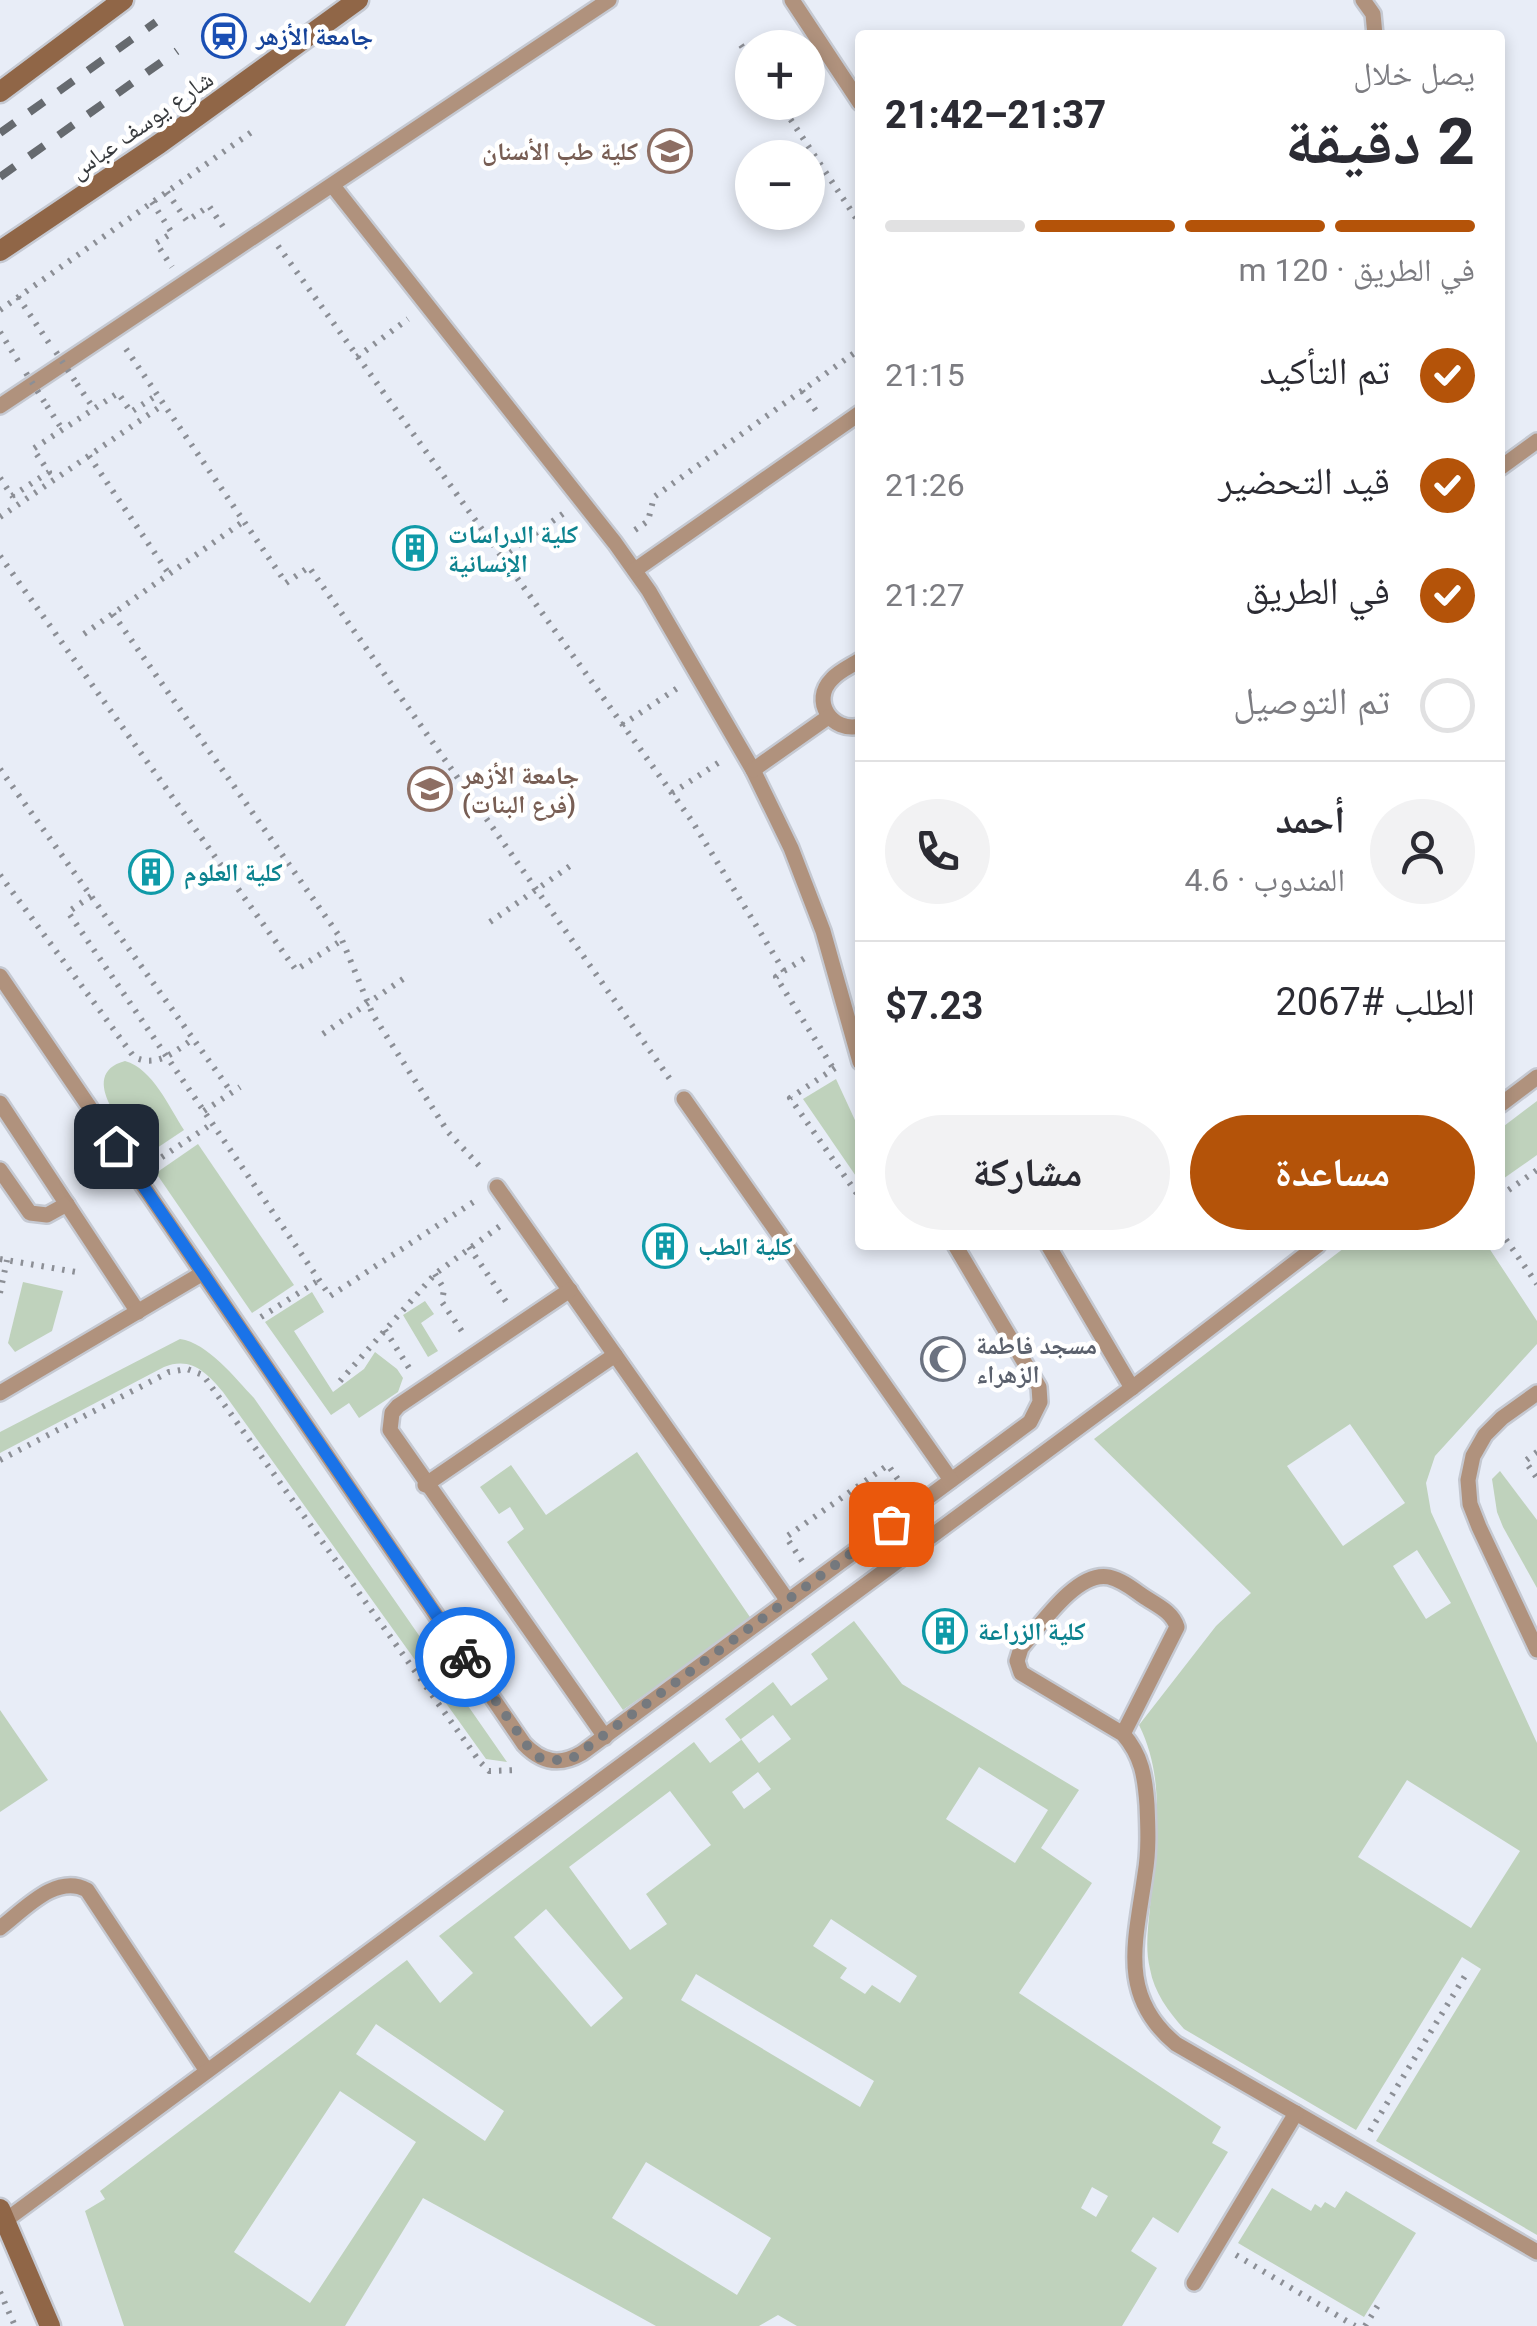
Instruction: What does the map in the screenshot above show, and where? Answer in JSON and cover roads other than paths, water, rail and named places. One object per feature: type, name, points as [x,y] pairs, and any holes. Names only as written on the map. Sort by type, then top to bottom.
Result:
[{"type":"main road","points":[[0,92],[123,0]]},
{"type":"main road","name":"شارع يوسف عباس","points":[[0,252],[159,144],[358,0]]},
{"type":"main road","points":[[3,2214],[50,2326]]},
{"type":"lane","points":[[0,406],[609,0]]},
{"type":"lane","points":[[792,0],[855,95]]},
{"type":"lane","points":[[1363,0],[1373,14],[1374,30]]},
{"type":"lane","points":[[333,186],[635,570],[753,770],[809,889],[855,1044]]},
{"type":"lane","points":[[635,570],[855,416]]},
{"type":"lane","points":[[1505,464],[1537,441]]},
{"type":"lane","points":[[855,666],[832,679],[824,690],[822,704],[838,726],[855,726]]},
{"type":"lane","points":[[753,770],[828,717]]},
{"type":"lane","points":[[0,976],[524,1744],[544,1760],[570,1760],[606,1736],[1030,1422],[1040,1402],[1034,1375],[959,1250]]},
{"type":"lane","points":[[1505,1101],[1537,1077]]},
{"type":"lane","points":[[684,1099],[951,1480]]},
{"type":"lane","points":[[0,1103],[138,1312]]},
{"type":"lane","points":[[0,1170],[30,1213],[47,1215],[67,1204]]},
{"type":"lane","points":[[497,1187],[788,1602]]},
{"type":"lane","points":[[1051,1250],[1132,1388]]},
{"type":"lane","points":[[3,2214],[207,2071],[1132,1388],[1311,1250]]},
{"type":"lane","points":[[0,1393],[203,1273]]},
{"type":"lane","points":[[570,1290],[398,1406],[389,1421],[393,1438],[606,1736]]},
{"type":"lane","points":[[425,1484],[616,1355]]},
{"type":"lane","points":[[1537,1394],[1485,1435],[1473,1456],[1468,1480],[1470,1504],[1478,1527],[1537,1650]]},
{"type":"lane","points":[[1123,1734],[1177,1627],[1170,1614],[1122,1582],[1092,1577],[1075,1588],[1021,1648],[1018,1668],[1028,1678],[1123,1734],[1135,1749],[1146,1785],[1147,1855],[1133,1966],[1141,2002],[1150,2018],[1176,2044],[1537,2252]]},
{"type":"lane","points":[[0,1928],[59,1886],[86,1890],[207,2071]]},
{"type":"lane","points":[[1194,2282],[1296,2113]]},
{"type":"railway","points":[[0,133],[156,22]]},
{"type":"railway","points":[[0,177],[177,51]]},
{"type":"place","name":"جامعة الأزهر","points":[[224,36]]},
{"type":"place","name":"كلية طب الأسنان","points":[[670,151]]},
{"type":"place","name":"كلية الدراسات الإنسانية","points":[[415,548]]},
{"type":"place","name":"جامعة الأزهر (فرع البنات)","points":[[430,789]]},
{"type":"place","name":"كلية العلوم","points":[[151,872]]},
{"type":"place","name":"كلية الطب","points":[[665,1246]]},
{"type":"place","name":"مسجد فاطمة الزهراء","points":[[943,1359]]},
{"type":"place","name":"كلية الزراعة","points":[[945,1631]]}]
